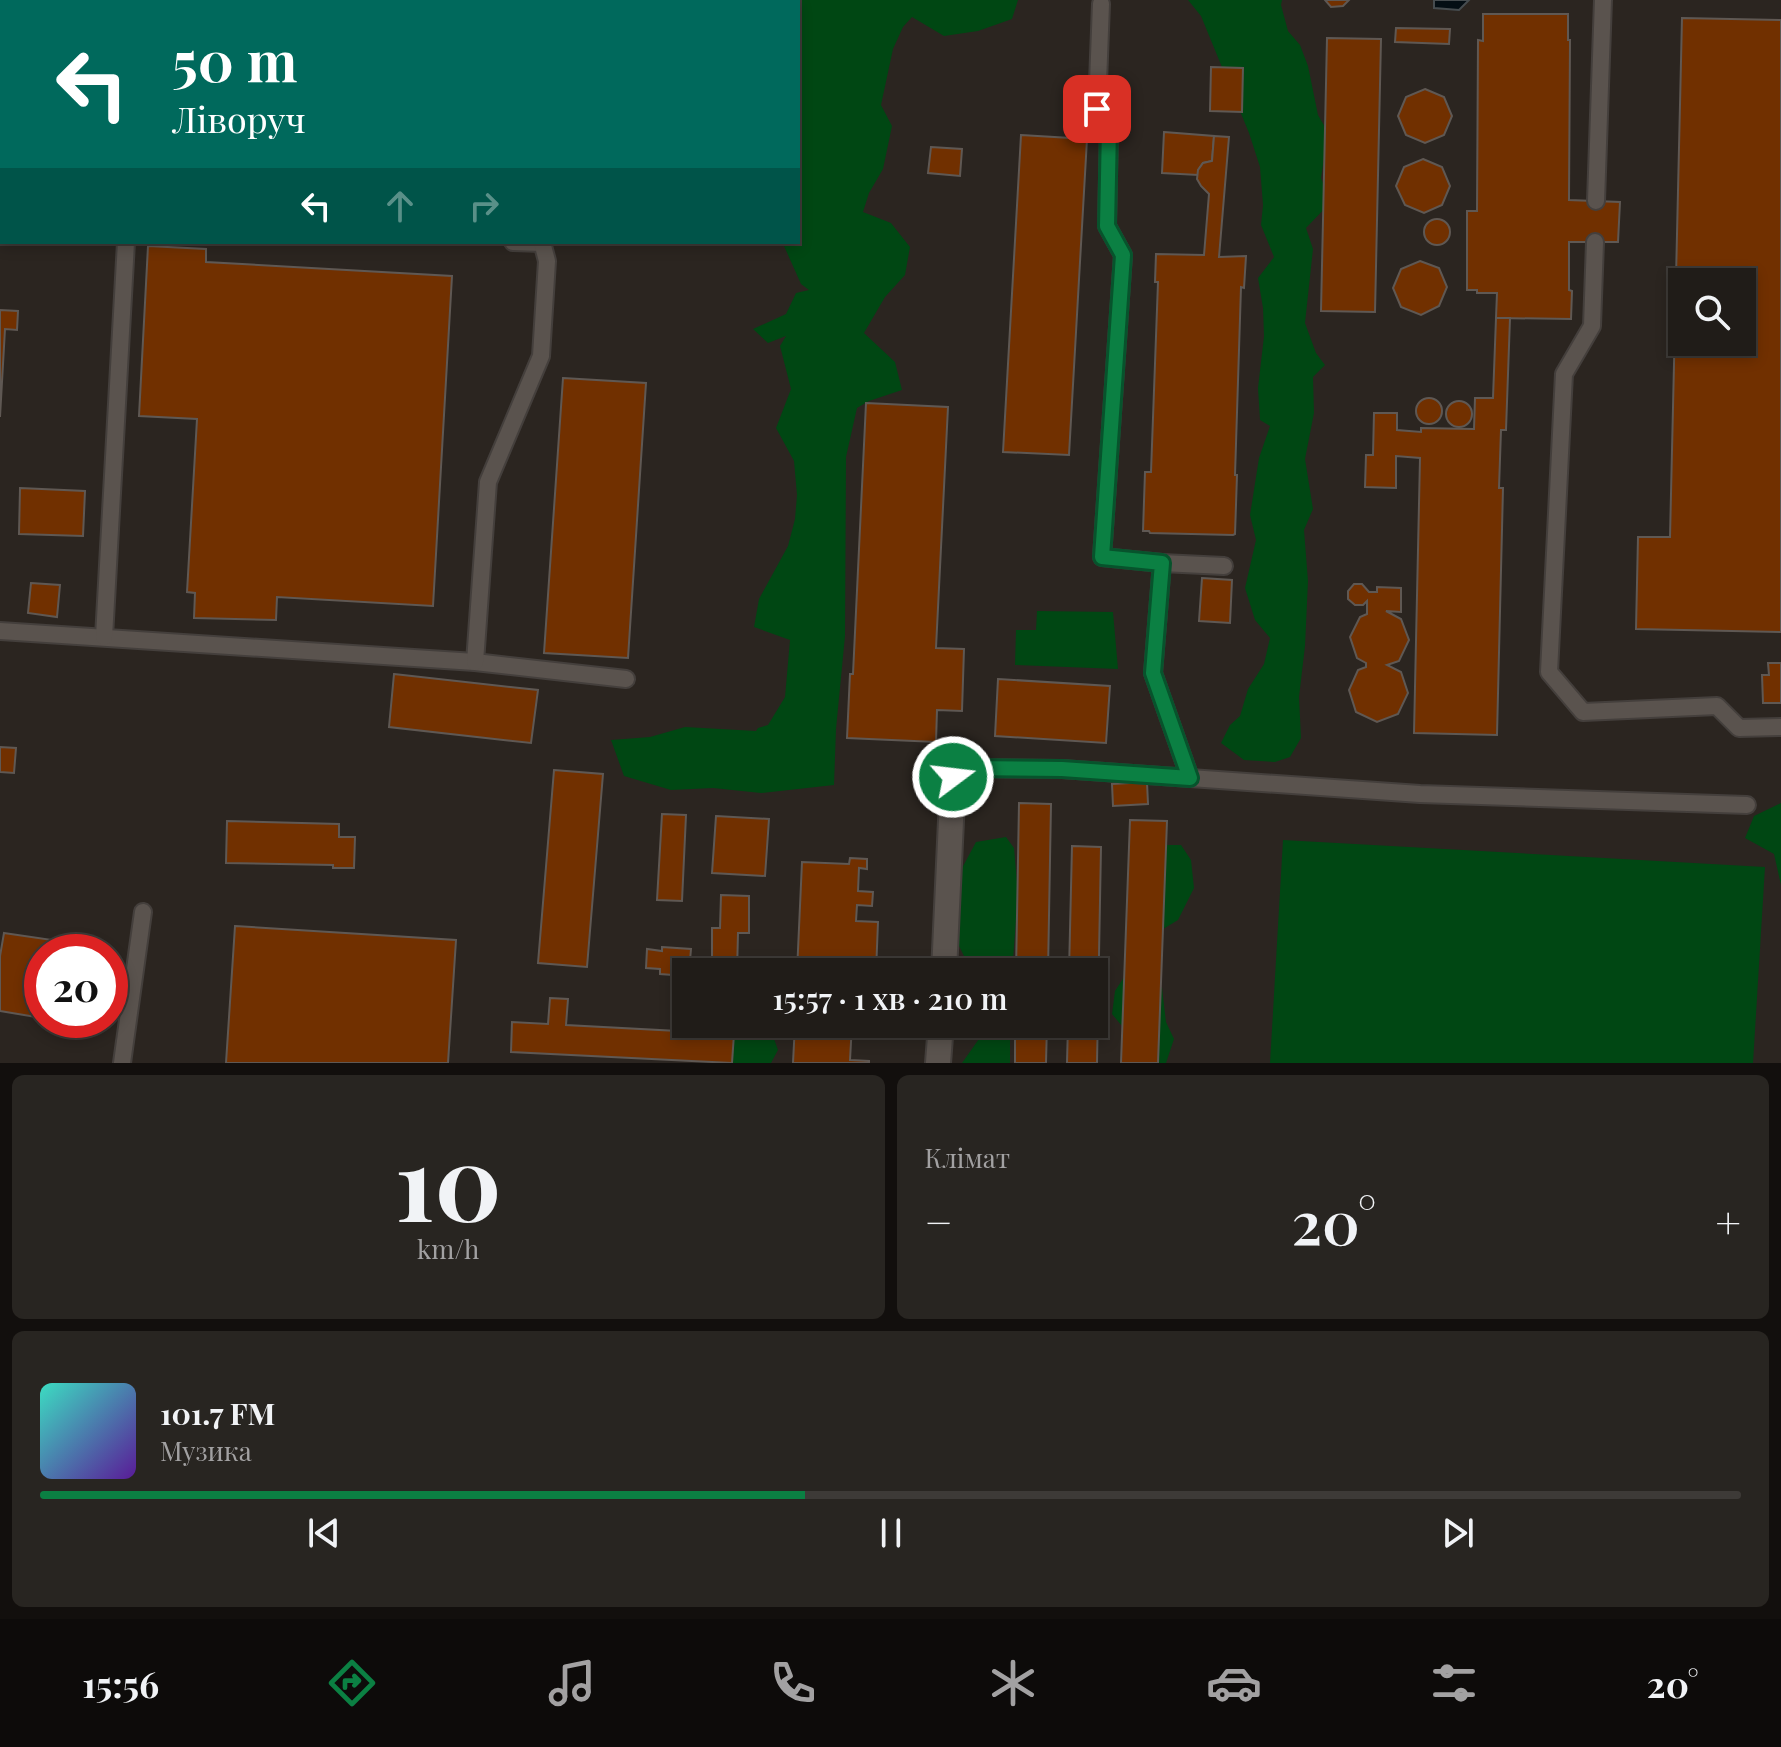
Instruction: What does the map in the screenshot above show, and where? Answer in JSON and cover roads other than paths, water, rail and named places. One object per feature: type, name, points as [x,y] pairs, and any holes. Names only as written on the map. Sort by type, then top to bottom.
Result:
[{"type":"street","points":[[945,958],[953,777]]},
{"type":"street","points":[[938,1063],[940,1038]]},
{"type":"lane","points":[[1596,201],[1603,0]]},
{"type":"lane","points":[[1101,4],[1097,109],[1109,128],[1107,226],[1123,255],[1102,557],[1224,566]]},
{"type":"lane","points":[[1595,242],[1592,326],[1564,374],[1549,672],[1583,712],[1717,706],[1739,728],[1781,727]]},
{"type":"lane","points":[[104,637],[126,244]]},
{"type":"lane","points":[[475,662],[488,482],[541,356],[547,261],[542,244]]},
{"type":"lane","points":[[1162,563],[1153,673],[1190,778]]},
{"type":"lane","points":[[0,631],[475,662],[626,679]]},
{"type":"lane","points":[[953,777],[961,768],[1062,769],[1420,794],[1747,805]]},
{"type":"lane","points":[[122,1063],[143,912]]}]
